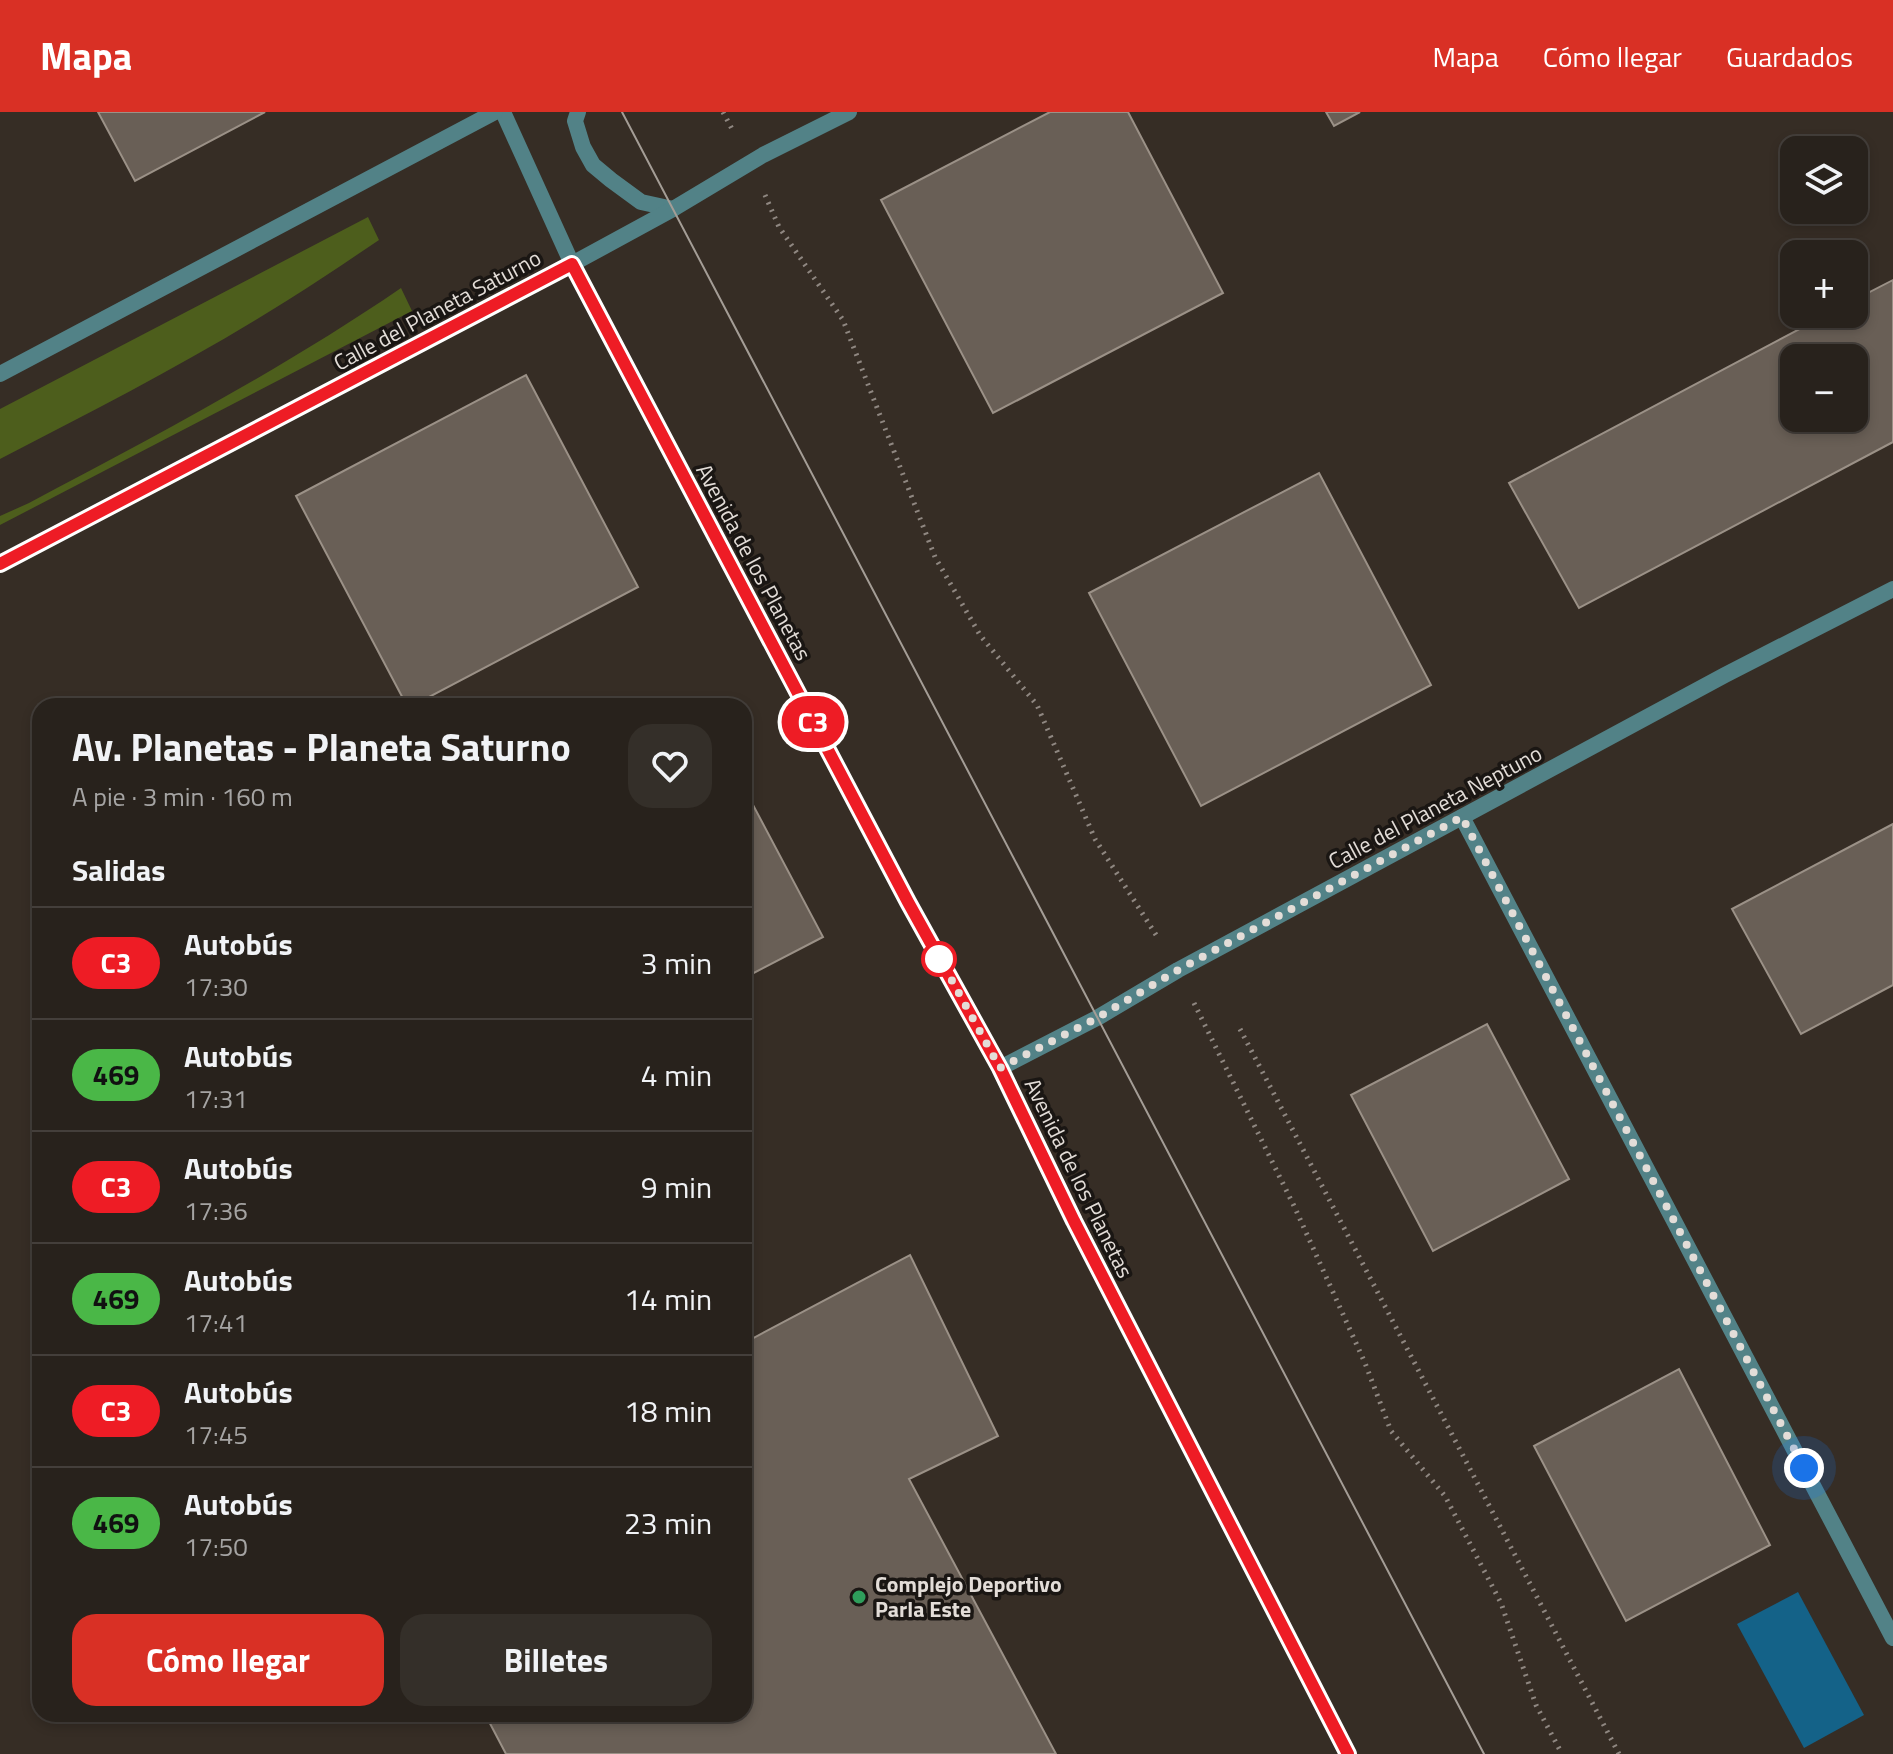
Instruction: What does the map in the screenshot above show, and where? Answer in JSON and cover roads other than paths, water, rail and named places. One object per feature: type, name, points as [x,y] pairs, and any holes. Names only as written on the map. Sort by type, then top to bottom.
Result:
[{"type":"street","points":[[0,374],[495,112]]},
{"type":"street","name":"Avenida de los Planetas","points":[[503,112],[572,264],[908,902],[1000,1068],[1074,1221],[1348,1754]]},
{"type":"street","points":[[578,112],[575,121],[583,147],[593,165],[641,202],[673,209]]},
{"type":"street","name":"Calle del Planeta Saturno","points":[[0,564],[572,264],[750,163],[849,112]]},
{"type":"street","name":"Calle del Planeta Neptuno","points":[[1000,1068],[1725,675],[1893,589]]},
{"type":"street","points":[[1462,817],[1893,1638]]},
{"type":"water","points":[[1798,1592],[1864,1715],[1804,1748],[1737,1624]]},
{"type":"tram line","points":[[622,112],[1484,1754]]},
{"type":"place","name":"Complejo Deportivo Parla Este","points":[[859,1597]]}]
